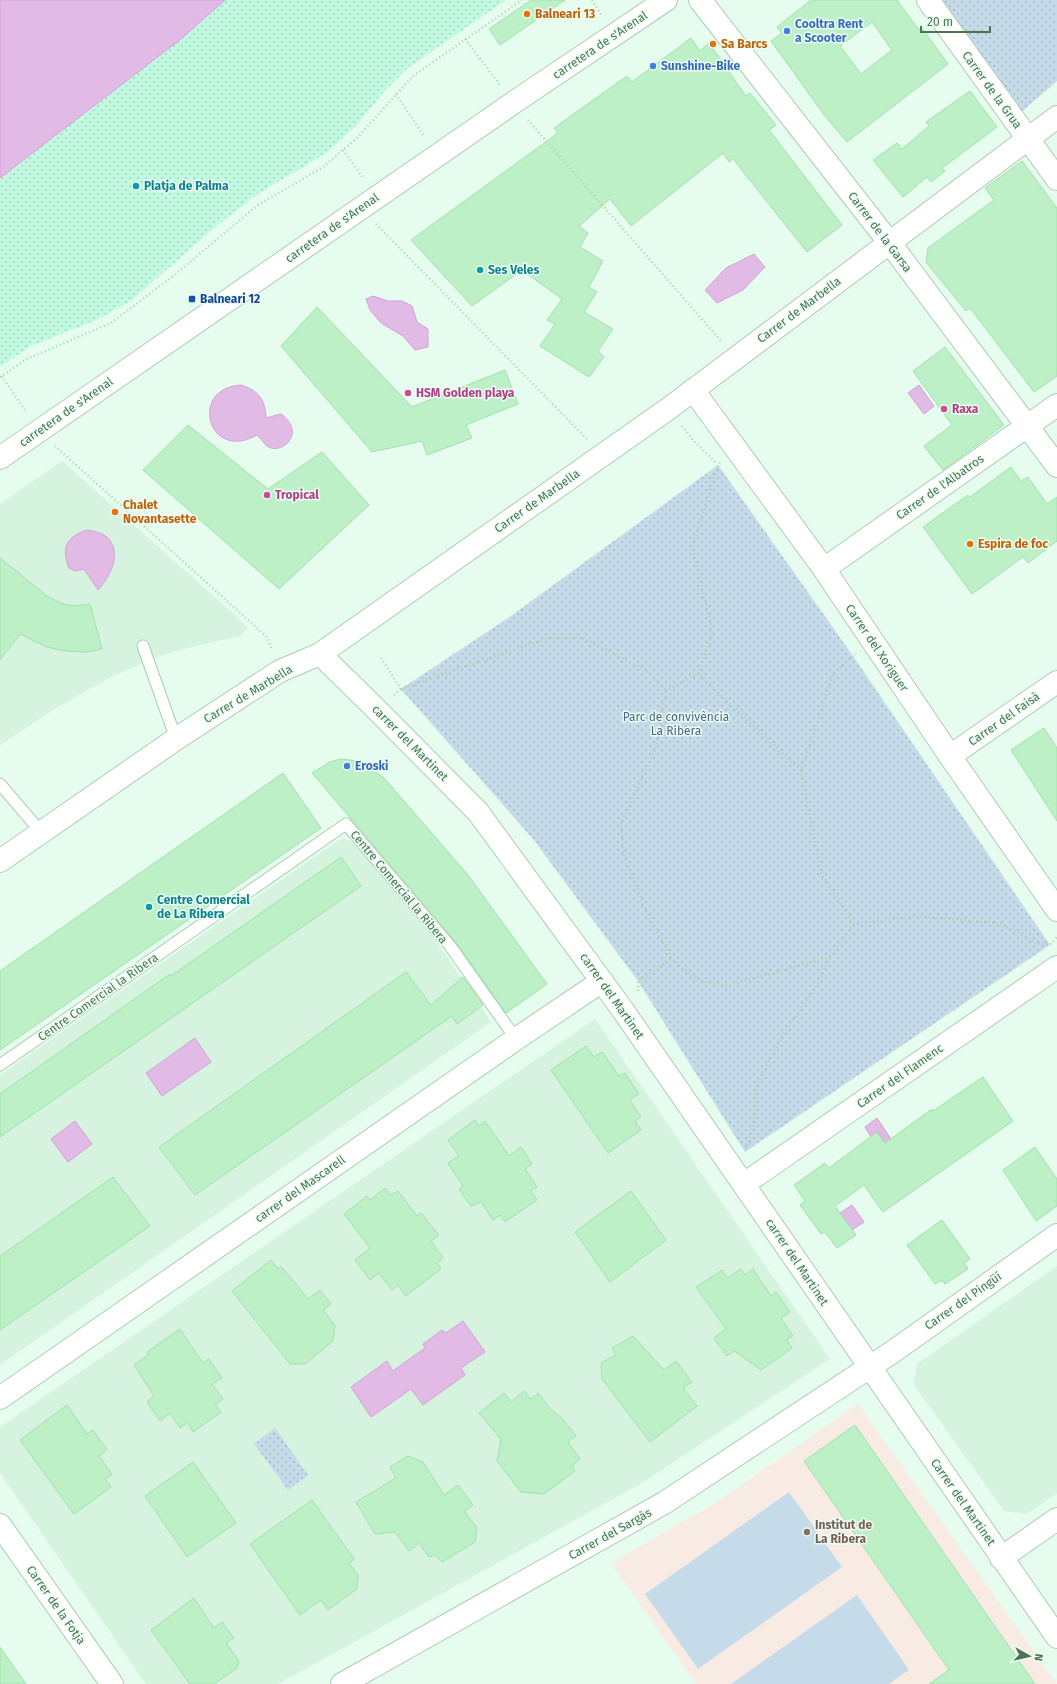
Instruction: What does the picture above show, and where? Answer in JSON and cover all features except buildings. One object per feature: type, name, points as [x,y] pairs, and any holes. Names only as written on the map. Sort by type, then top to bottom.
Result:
[{"type":"street","name":"carretera de s'Arenal","points":[[0,458],[437,155],[666,0]]},
{"type":"street","name":"Carrer de la Garsa","points":[[700,0],[889,242],[1057,466]]},
{"type":"street","name":"Carrer de la Grua","points":[[928,0],[1057,179]]},
{"type":"street","name":"Carrer de Marbella","points":[[0,861],[176,739],[280,672],[320,654],[603,455],[668,409],[1057,117]]},
{"type":"street","name":"Carrer del Xoriguer","points":[[693,390],[824,569],[950,756],[1057,910]]},
{"type":"street","name":"Carrer de l'Albatros","points":[[824,569],[1057,405]]},
{"type":"street","name":"carrer del Martinet","points":[[320,654],[478,812],[622,1009],[869,1366]]},
{"type":"street","name":"Carrer del Faisà","points":[[950,756],[1057,682]]},
{"type":"street","name":"Carrer del Flamenc","points":[[744,1184],[1057,967]]},
{"type":"street","name":"carrer del Mascarell","points":[[0,1398],[516,1039],[602,981]]},
{"type":"street","name":"Carrer del Pingüí","points":[[869,1366],[894,1351],[1057,1235]]},
{"type":"street","name":"Carrer del Martinet","points":[[869,1366],[1057,1637]]},
{"type":"street","name":"Carrer del Sargàs","points":[[342,1684],[664,1503],[869,1366]]},
{"type":"street","points":[[1001,1558],[1057,1519]]},
{"type":"street","name":"Carrer de la Fotja","points":[[0,1525],[112,1684]]},
{"type":"lane","points":[[142,646],[176,739]]},
{"type":"lane","points":[[0,784],[40,832]]},
{"type":"lane","name":"Centre Comercial la Ribera","points":[[0,1065],[346,824],[450,946],[516,1039]]},
{"type":"path","points":[[280,672],[267,637],[39,431],[1,377],[27,359],[111,323],[172,278],[258,205],[323,167],[358,137],[413,76],[522,0]]},
{"type":"path","points":[[465,39],[513,103],[735,358]]},
{"type":"path","points":[[396,94],[437,155]]},
{"type":"path","points":[[343,150],[377,197]]},
{"type":"path","points":[[360,209],[603,455]]},
{"type":"path","points":[[668,409],[693,440],[718,465]]},
{"type":"path","points":[[738,450],[718,465],[692,547],[713,633],[698,673],[666,692],[656,747],[621,824],[624,854],[644,907],[672,958],[692,976],[708,983],[729,985],[830,958]]},
{"type":"path","points":[[381,658],[401,689],[547,638],[582,638],[646,670],[666,692]]},
{"type":"path","points":[[854,924],[821,873],[800,771],[833,674],[852,656],[873,643]]},
{"type":"path","points":[[698,673],[800,771]]},
{"type":"path","points":[[744,1184],[745,1152],[755,1122],[756,1085],[785,1032],[817,985],[830,958],[854,924],[916,916],[997,923],[1019,933],[1035,943],[1050,945],[1057,937]]},
{"type":"path","points":[[622,1009],[637,1002],[638,981],[672,958]]},
{"type":"shaded area","points":[[0,0],[225,0],[181,39],[0,178]]},
{"type":"shaded area","points":[[754,254],[765,267],[743,290],[717,303],[705,290],[726,268]]},
{"type":"shaded area","points":[[373,296],[388,301],[402,301],[412,306],[417,322],[428,329],[428,347],[415,350],[403,336],[381,323],[370,310],[366,299]]},
{"type":"shaded area","points":[[241,385],[257,393],[264,406],[266,418],[281,414],[289,422],[292,429],[292,436],[284,446],[272,448],[267,446],[257,435],[240,441],[226,439],[216,432],[211,422],[210,410],[214,398],[224,389]]},
{"type":"shaded area","points":[[919,385],[934,406],[924,414],[908,393]]},
{"type":"shaded area","points":[[62,461],[248,627],[240,636],[187,648],[156,657],[109,678],[51,711],[0,745],[0,504]]},
{"type":"shaded area","points":[[87,530],[100,533],[107,537],[112,543],[114,550],[113,565],[107,578],[98,590],[84,569],[75,571],[69,568],[65,555],[67,544],[70,540],[74,536]]},
{"type":"shaded area","points":[[342,838],[350,841],[365,855],[420,917],[491,1022],[0,1365],[0,1075]]},
{"type":"shaded area","points":[[595,1019],[830,1359],[642,1483],[278,1684],[146,1684],[0,1473],[0,1427]]},
{"type":"shaded area","points":[[195,1038],[211,1062],[162,1096],[146,1073]]},
{"type":"shaded area","points":[[877,1118],[891,1139],[885,1143],[878,1132],[871,1137],[865,1127]]},
{"type":"shaded area","points":[[75,1121],[92,1144],[68,1162],[51,1139]]},
{"type":"shaded area","points":[[852,1205],[864,1222],[852,1230],[840,1213]]},
{"type":"shaded area","points":[[1057,1266],[1057,1493],[1027,1514],[1004,1511],[914,1385],[917,1364]]},
{"type":"shaded area","points":[[463,1321],[485,1352],[461,1368],[465,1375],[423,1405],[411,1389],[371,1417],[351,1387],[387,1361],[393,1371],[425,1348],[423,1344],[442,1330],[446,1333]]},
{"type":"shaded area","name":"Institut de La Ribera","points":[[858,1404],[1057,1684],[696,1684],[611,1563],[717,1502]]},
{"type":"sand","name":"Platja de Palma","points":[[225,0],[506,0],[408,68],[381,95],[357,125],[328,152],[258,194],[220,223],[132,300],[99,319],[31,346],[0,367],[0,178],[181,39]]},
{"type":"green space","points":[[940,0],[1057,0],[1057,81],[1020,113]]},
{"type":"green space","name":"Parc de convivència La Ribera","points":[[718,465],[853,656],[1050,945],[745,1152],[638,981],[533,839],[401,689],[511,616]]},
{"type":"green space","points":[[275,1428],[308,1475],[288,1490],[254,1444]]},
{"type":"green space","points":[[789,1492],[842,1567],[698,1669],[645,1594]]},
{"type":"green space","points":[[857,1595],[909,1670],[889,1684],[731,1684]]},
{"type":"place","name":"Balneari 13","points":[[527,14]]},
{"type":"place","name":"Cooltra Rent a Scooter","points":[[787,31]]},
{"type":"place","name":"Sa Barcs","points":[[713,44]]},
{"type":"place","name":"Sunshine-Bike","points":[[653,66]]},
{"type":"place","name":"Platja de Palma","points":[[136,186]]},
{"type":"place","name":"Ses Veles","points":[[480,270]]},
{"type":"place","name":"Balneari 12","points":[[192,299]]},
{"type":"place","name":"HSM Golden playa","points":[[408,393]]},
{"type":"place","name":"Raxa","points":[[944,409]]},
{"type":"place","name":"Tropical","points":[[267,495]]},
{"type":"place","name":"Chalet Novantasette","points":[[115,512]]},
{"type":"place","name":"Espira de foc","points":[[970,544]]},
{"type":"place","name":"Eroski","points":[[347,766]]},
{"type":"place","name":"Centre Comercial de La Ribera","points":[[149,907]]},
{"type":"place","name":"Institut de La Ribera","points":[[807,1532]]}]
